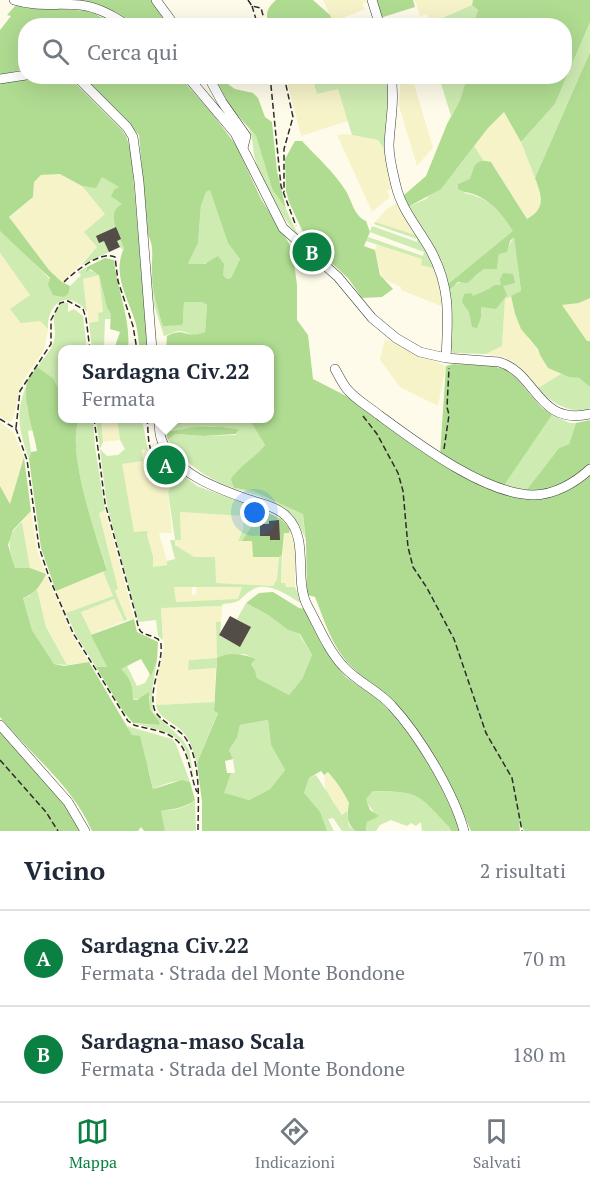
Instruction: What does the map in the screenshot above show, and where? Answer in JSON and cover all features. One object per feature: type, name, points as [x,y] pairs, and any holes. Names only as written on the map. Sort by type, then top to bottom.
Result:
[{"type":"street","points":[[14,0],[29,4],[90,7],[116,18]]},
{"type":"street","points":[[156,0],[169,18]]},
{"type":"street","points":[[372,0],[378,18]]},
{"type":"street","points":[[0,79],[18,76]]},
{"type":"street","points":[[84,84],[127,127],[133,137],[139,182],[152,345]]},
{"type":"street","points":[[194,84],[224,120],[243,148],[279,222],[300,245],[338,277],[372,318],[396,338],[420,352],[446,358],[506,364],[521,376],[540,400],[556,411],[572,417],[590,414]]},
{"type":"street","points":[[212,84],[246,136],[243,148]]},
{"type":"street","points":[[392,84],[393,104],[389,147],[391,162],[400,200],[431,251],[444,280],[448,315],[446,358]]},
{"type":"street","points":[[335,369],[346,388],[360,401],[444,460],[496,486],[533,495],[562,488],[581,478],[590,469]]},
{"type":"street","points":[[160,423],[162,441],[185,469],[225,491],[280,511],[291,522],[299,539],[302,593],[336,658],[353,676],[372,688],[398,714],[441,777],[464,831]]},
{"type":"street","points":[[0,725],[68,802],[85,831]]},
{"type":"path","points":[[248,0],[256,18]]},
{"type":"path","points":[[252,6],[261,8],[264,18]]},
{"type":"path","points":[[271,84],[277,156],[284,196],[303,241],[300,245]]},
{"type":"path","points":[[284,196],[284,148],[293,117],[286,84]]},
{"type":"path","points":[[64,282],[81,268],[106,255],[115,257],[118,281],[133,326],[136,345]]},
{"type":"path","points":[[89,345],[83,309],[68,301],[60,303],[51,320],[51,344],[20,392],[16,429],[27,460],[39,547],[52,585],[73,633],[128,721],[175,738],[186,758],[192,783],[198,793]]},
{"type":"path","points":[[444,460],[444,439],[449,415],[447,407],[449,369],[446,358]]},
{"type":"path","points":[[360,401],[360,411],[377,435],[398,473],[403,491],[408,547],[413,567],[454,639],[486,732],[512,778],[522,831]]},
{"type":"path","points":[[0,419],[16,429]]},
{"type":"path","points":[[95,423],[105,503],[136,616],[137,628],[141,633],[158,639],[161,644],[155,679],[154,708],[158,715],[186,739],[197,774],[198,831]]},
{"type":"path","points":[[0,760],[46,812],[58,831]]},
{"type":"shaded area","points":[[323,0],[366,0],[367,2],[362,4],[365,9],[343,18],[331,18]]},
{"type":"shaded area","points":[[415,0],[473,0],[472,5],[440,18],[428,18],[427,14],[420,16]]},
{"type":"shaded area","points":[[288,84],[314,84],[317,94],[338,88],[348,121],[301,136]]},
{"type":"shaded area","points":[[400,84],[414,84],[433,148],[417,166],[399,106]]},
{"type":"shaded area","points":[[505,111],[521,142],[540,190],[541,204],[537,214],[527,219],[495,167],[491,162],[484,161],[474,146]]},
{"type":"shaded area","points":[[346,134],[378,140],[386,152],[394,189],[387,190],[390,197],[372,212],[337,135]]},
{"type":"shaded area","points":[[60,174],[82,186],[105,214],[97,247],[63,282],[49,270],[9,218],[33,197],[34,182],[41,175]]},
{"type":"shaded area","points":[[399,202],[416,236],[375,222],[388,208]]},
{"type":"shaded area","points":[[377,244],[423,259],[436,269],[446,308],[401,290],[401,287],[382,278],[375,250]]},
{"type":"shaded area","points":[[0,253],[30,295],[11,309],[40,321],[48,329],[44,350],[21,384],[14,416],[10,423],[0,416]]},
{"type":"shaded area","points":[[99,274],[104,313],[99,321],[89,323],[83,279]]},
{"type":"shaded area","points":[[511,296],[515,314],[530,341],[538,349],[548,368],[561,374],[538,388],[514,362],[486,354],[502,346],[505,299]]},
{"type":"shaded area","points":[[590,298],[590,341],[587,341],[561,305],[579,303]]},
{"type":"shaded area","points":[[385,339],[446,366],[438,406],[400,387],[380,360]]},
{"type":"shaded area","points":[[0,422],[14,433],[24,457],[10,504],[0,486]]},
{"type":"shaded area","points":[[101,423],[118,423],[120,440],[103,442]]},
{"type":"shaded area","points":[[142,448],[148,451],[160,469],[177,480],[168,491],[172,533],[159,533],[168,564],[153,568],[153,556],[147,535],[127,534],[122,464],[143,461]]},
{"type":"shaded area","points":[[105,510],[134,619],[127,620],[115,591],[118,590],[99,512]]},
{"type":"shaded area","points":[[31,511],[37,550],[46,574],[30,568],[22,522]]},
{"type":"shaded area","points":[[180,512],[245,516],[243,530],[252,541],[253,557],[279,557],[277,580],[273,586],[216,583],[194,557],[175,545],[175,540],[181,540]]},
{"type":"shaded area","points":[[290,528],[295,547],[295,587],[285,587],[281,583],[284,533]]},
{"type":"shaded area","points":[[103,572],[113,596],[66,613],[56,591]]},
{"type":"shaded area","points":[[46,574],[74,638],[89,662],[67,665],[46,627],[37,589]]},
{"type":"shaded area","points":[[192,586],[192,595],[196,594],[197,586],[242,587],[238,600],[175,602],[174,587]]},
{"type":"shaded area","points":[[114,599],[124,621],[91,635],[81,611]]},
{"type":"shaded area","points":[[222,606],[221,622],[216,622],[217,658],[189,660],[189,670],[216,668],[214,702],[156,705],[157,679],[164,647],[161,608]]},
{"type":"shaded area","points":[[328,772],[340,785],[349,803],[347,811],[342,815],[331,797],[326,794],[324,775]]},
{"type":"green space","points":[[34,0],[154,0],[167,18],[126,18],[95,4]]},
{"type":"green space","points":[[276,0],[313,0],[332,18],[267,18]]},
{"type":"green space","points":[[375,0],[413,0],[415,7],[380,18]]},
{"type":"green space","points":[[473,0],[590,0],[590,22],[572,64],[572,18],[475,18],[478,10],[472,5]]},
{"type":"green space","points":[[472,5],[478,10],[475,18],[442,18]]},
{"type":"green space","points":[[15,6],[89,11],[103,18],[18,18],[18,71],[0,75],[0,30],[11,16],[7,15]]},
{"type":"green space","points":[[590,22],[590,52],[535,178],[521,142],[555,104],[564,84],[572,84],[572,64]]},
{"type":"green space","points":[[590,52],[590,298],[579,303],[562,305],[587,341],[590,341],[590,387],[579,378],[569,377],[548,368],[538,349],[521,329],[511,296],[521,291],[514,237],[510,241],[507,252],[499,254],[497,269],[484,269],[467,283],[458,282],[450,289],[448,284],[513,231],[503,216],[490,204],[478,196],[458,189],[458,184],[470,179],[478,162],[491,162],[527,219],[537,211],[541,196],[535,178]]},
{"type":"green space","points":[[18,80],[18,84],[76,84],[126,136],[131,151],[148,345],[139,345],[136,324],[120,276],[124,248],[115,224],[114,213],[122,204],[111,196],[119,187],[102,177],[96,188],[82,186],[60,174],[41,175],[34,182],[33,197],[9,217],[49,270],[70,286],[68,294],[64,297],[53,295],[48,285],[50,278],[0,231],[0,83]]},
{"type":"green space","points":[[91,84],[186,84],[236,145],[261,199],[289,243],[293,255],[297,285],[297,320],[308,335],[313,379],[354,400],[442,462],[532,497],[590,472],[590,831],[524,831],[519,820],[520,831],[471,831],[456,797],[419,733],[391,699],[359,674],[340,653],[315,597],[308,595],[303,514],[253,491],[234,488],[231,479],[265,445],[251,423],[274,423],[274,345],[166,345],[167,336],[173,333],[182,332],[193,335],[205,332],[207,305],[202,302],[184,302],[183,323],[163,326],[153,287],[152,249],[148,235],[139,135]],"holes":[[[210,190],[228,243],[240,259],[231,278],[227,279],[223,275],[224,264],[218,256],[205,264],[188,264],[198,243],[201,206],[206,192]]]},
{"type":"green space","points":[[216,84],[229,84],[235,89],[253,93],[258,98],[265,117],[272,122],[277,171],[286,209],[272,189],[256,136],[232,109]]},
{"type":"green space","points":[[314,84],[389,84],[386,152],[378,140],[352,135],[338,89],[317,94]]},
{"type":"green space","points":[[441,84],[465,84],[460,100],[451,116]]},
{"type":"green space","points":[[465,84],[564,84],[555,104],[521,142],[504,112],[488,128],[441,189],[408,207],[403,196],[426,176],[447,124],[460,100]]},
{"type":"green space","points":[[249,129],[256,136],[272,189],[286,209],[298,235],[280,211],[263,180],[255,158]]},
{"type":"green space","points":[[295,141],[302,141],[331,171],[346,191],[356,212],[366,221],[370,232],[364,246],[375,250],[380,275],[393,289],[382,297],[362,298],[348,278],[307,241],[286,191],[285,159]]},
{"type":"green space","points":[[474,146],[484,161],[478,162],[470,180],[458,184],[465,193],[481,198],[493,206],[514,231],[448,284],[408,207],[426,199],[459,166]]},
{"type":"green space","points":[[102,177],[120,187],[123,204],[121,239],[124,248],[123,250],[120,247],[81,265],[97,247],[84,232],[105,214],[82,186],[96,187]]},
{"type":"green space","points":[[210,189],[228,242],[240,259],[231,278],[227,279],[223,275],[223,270],[210,262],[200,265],[188,264],[198,243],[201,206],[206,192]]},
{"type":"green space","points":[[375,222],[415,235],[413,232],[418,233],[436,269],[421,265],[422,259],[366,241],[368,237],[423,256],[424,252],[370,232],[372,226],[417,242],[417,239],[374,224]]},
{"type":"green space","points":[[0,231],[19,247],[66,296],[70,286],[81,275],[78,272],[87,267],[86,269],[99,274],[107,308],[111,314],[111,319],[105,319],[104,345],[92,345],[89,323],[99,321],[98,313],[103,312],[99,275],[83,279],[87,312],[73,301],[60,301],[51,312],[48,329],[40,321],[21,323],[10,309],[30,295],[0,253]]},
{"type":"green space","points":[[514,236],[521,292],[505,299],[502,346],[486,354],[453,353],[450,349],[448,287],[475,277],[484,269],[497,269],[499,254],[507,249]]},
{"type":"green space","points":[[105,258],[114,260],[128,327],[128,345],[115,345],[120,332],[110,329],[111,314],[107,308],[99,275],[90,269],[86,272],[87,267]]},
{"type":"green space","points":[[151,272],[158,309],[183,322],[184,302],[202,302],[207,305],[205,332],[193,335],[177,331],[164,336],[154,305]]},
{"type":"green space","points":[[503,273],[513,274],[515,283],[503,286],[507,295],[496,309],[481,307],[481,317],[477,328],[472,327],[469,312],[462,302],[464,294],[471,293],[473,296],[494,285],[501,285],[500,279]]},
{"type":"green space","points":[[62,303],[68,303],[68,312],[74,309],[83,316],[87,345],[58,345],[58,386],[53,378],[37,367],[53,344],[54,318]]},
{"type":"green space","points":[[454,364],[493,366],[507,370],[541,407],[552,415],[503,487],[440,455],[446,366]]},
{"type":"green space","points":[[37,367],[53,378],[58,386],[58,423],[78,423],[76,451],[79,472],[107,570],[56,591],[41,548],[29,459],[31,452],[37,451],[27,405],[28,379]]},
{"type":"green space","points":[[561,374],[579,378],[590,387],[590,410],[568,409],[549,399],[538,388]]},
{"type":"green space","points":[[28,381],[27,407],[34,430],[28,431],[31,452],[29,459],[20,429],[21,402]]},
{"type":"green space","points":[[552,415],[570,423],[576,423],[569,444],[559,448],[525,492],[503,487]]},
{"type":"green space","points":[[590,420],[590,466],[568,483],[543,491],[525,492],[559,448],[569,444],[576,423]]},
{"type":"green space","points":[[78,423],[93,423],[105,510],[99,513],[118,589],[115,591],[127,620],[124,621],[114,599],[81,612],[107,667],[96,667],[76,635],[66,613],[113,596],[103,572],[107,569],[79,472],[76,433]]},
{"type":"green space","points":[[97,423],[101,423],[103,442],[100,449],[107,456],[118,455],[125,449],[120,440],[118,423],[143,423],[148,451],[142,449],[143,461],[122,464],[134,532],[148,531],[153,567],[167,565],[167,561],[175,559],[170,540],[175,540],[175,545],[194,557],[215,557],[216,583],[273,586],[277,579],[279,557],[282,555],[281,583],[285,583],[286,587],[295,587],[302,604],[278,590],[258,587],[238,601],[222,606],[161,608],[163,640],[158,636],[156,620],[138,622],[107,505]],"holes":[[[174,587],[242,587],[238,599],[176,602]]]},
{"type":"green space","points":[[164,423],[251,423],[265,445],[255,457],[234,474],[234,488],[253,491],[299,511],[303,514],[305,538],[298,524],[280,506],[269,500],[231,487],[211,478],[184,458],[168,440],[175,434],[236,435],[239,429],[202,427],[165,432]]},
{"type":"green space","points":[[195,427],[239,429],[236,434],[204,436],[175,434],[168,440],[165,432]]},
{"type":"green space","points":[[24,457],[31,511],[13,530],[8,545],[15,568],[30,568],[46,574],[37,589],[23,598],[32,630],[54,664],[64,666],[89,662],[132,735],[140,736],[153,789],[182,780],[190,782],[195,800],[175,809],[161,811],[165,831],[144,831],[141,827],[138,831],[92,831],[74,799],[0,717],[0,486],[10,504]]},
{"type":"green space","points":[[150,457],[161,466],[170,465],[197,486],[262,510],[255,515],[251,529],[242,541],[238,541],[243,530],[244,516],[180,512],[181,540],[175,540],[168,491],[176,480],[160,469]]},
{"type":"green space","points":[[262,510],[281,519],[290,528],[289,533],[284,533],[282,555],[279,557],[253,557],[252,541],[242,541],[252,526],[254,514]]},
{"type":"green space","points":[[22,522],[30,568],[15,568],[10,548],[12,533]]},
{"type":"green space","points":[[37,589],[46,627],[67,665],[54,664],[32,630],[23,598]]},
{"type":"green space","points":[[273,592],[299,608],[306,609],[337,667],[350,680],[373,695],[413,740],[435,776],[460,831],[451,831],[430,807],[417,797],[400,792],[373,791],[366,799],[370,810],[379,816],[367,822],[366,831],[355,831],[349,821],[349,803],[344,794],[328,772],[324,775],[321,771],[309,778],[304,793],[320,812],[327,831],[202,831],[202,802],[197,763],[218,713],[214,711],[217,658],[226,654],[236,654],[256,659],[251,664],[257,678],[289,695],[302,679],[312,655],[300,634],[288,630],[268,615],[246,603],[259,593]],"holes":[[[268,720],[271,745],[285,770],[270,789],[249,800],[224,793],[231,773],[227,773],[225,761],[233,759],[229,750],[237,738],[240,725]]]},
{"type":"green space","points":[[246,603],[268,615],[288,630],[299,634],[312,655],[302,679],[289,695],[257,678],[251,664],[256,659],[244,654],[217,658],[216,622],[221,622],[220,636],[239,646],[250,627],[237,619]]},
{"type":"green space","points":[[134,619],[137,632],[158,642],[157,660],[151,676],[141,659],[121,669],[131,683],[133,700],[149,692],[150,709],[160,723],[159,725],[133,723],[96,667],[107,667],[91,635]]},
{"type":"green space","points":[[217,658],[216,668],[188,670],[189,660]]},
{"type":"green space","points":[[157,660],[152,690],[153,712],[183,740],[189,750],[194,778],[187,753],[178,739],[162,731],[137,724],[159,725],[160,723],[150,709],[150,696],[133,700],[131,683],[120,669],[127,666],[137,686],[145,683]]},
{"type":"green space","points":[[214,702],[214,711],[218,712],[197,763],[186,735],[157,710],[156,705]]},
{"type":"green space","points":[[268,720],[271,745],[285,770],[270,789],[249,800],[223,794],[231,773],[235,773],[229,750],[237,738],[240,725]]},
{"type":"green space","points":[[127,726],[172,739],[190,782],[175,782],[153,789],[149,771]]},
{"type":"green space","points":[[0,729],[67,806],[81,831],[0,831]]},
{"type":"green space","points":[[316,775],[342,815],[347,811],[349,826],[355,831],[342,831],[333,818],[328,819],[334,831],[327,831],[304,793],[309,778]]},
{"type":"green space","points":[[373,791],[400,792],[417,797],[430,807],[451,831],[422,831],[421,822],[416,826],[411,823],[407,826],[391,820],[380,825],[376,831],[366,831],[367,822],[372,819],[374,813],[365,799]]},
{"type":"green space","points":[[195,800],[196,831],[165,831],[160,811],[179,808]]},
{"type":"building","points":[[116,227],[121,239],[117,241],[120,247],[109,252],[104,241],[99,243],[96,236]]},
{"type":"building","points":[[279,520],[280,540],[270,540],[270,536],[260,536],[260,524],[269,524],[269,521]]},
{"type":"building","points":[[230,616],[251,627],[240,647],[219,635]]},
{"type":"place","name":"Sardagna-maso Scala","points":[[312,252]]},
{"type":"place","name":"Sardagna Civ.22","points":[[166,465]]}]
